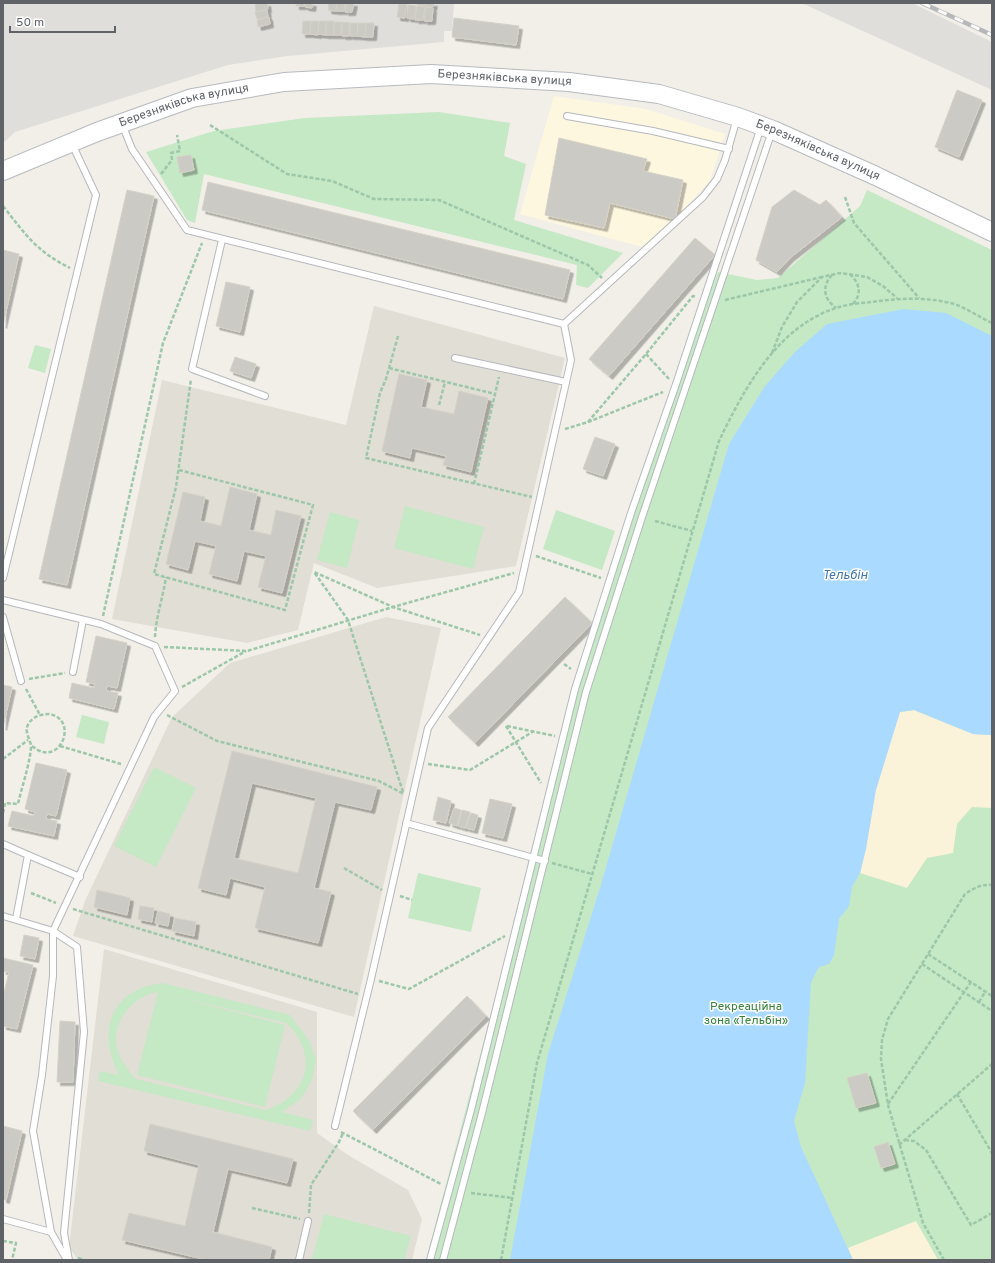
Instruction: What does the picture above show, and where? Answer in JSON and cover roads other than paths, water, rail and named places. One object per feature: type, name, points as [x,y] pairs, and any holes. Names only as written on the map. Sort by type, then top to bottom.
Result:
[{"type":"street","name":"Березняківська вулиця","points":[[3,171],[122,123],[192,98],[284,82],[431,74],[569,82],[658,94],[738,116],[876,176],[992,232]]},
{"type":"lane","points":[[567,116],[653,131],[729,149]]},
{"type":"lane","points":[[564,324],[703,197],[717,179],[729,149],[738,116]]},
{"type":"lane","points":[[122,123],[132,149],[187,230],[222,240],[564,324]]},
{"type":"lane","points":[[430,1260],[516,930],[575,689],[631,513],[704,301],[767,128]]},
{"type":"lane","points":[[443,1260],[545,861],[586,692],[642,517],[715,304],[767,128]]},
{"type":"lane","points":[[3,578],[96,195],[71,143]]},
{"type":"lane","points":[[222,240],[192,368],[265,396]]},
{"type":"lane","points":[[335,1126],[371,979],[428,728],[519,592],[571,360],[564,324]]},
{"type":"lane","points":[[455,358],[566,382]]},
{"type":"lane","points":[[3,600],[101,624],[155,646],[175,691],[154,717],[66,907],[53,931],[53,976],[42,1075],[33,1131],[51,1232],[68,1260]]},
{"type":"lane","points":[[3,617],[21,681]]},
{"type":"lane","points":[[73,672],[83,620]]},
{"type":"lane","points":[[406,823],[545,861]]},
{"type":"lane","points":[[3,844],[80,877]]},
{"type":"lane","points":[[16,919],[28,855]]},
{"type":"lane","points":[[3,916],[53,931],[77,947],[84,1032],[64,1233],[68,1260]]},
{"type":"lane","points":[[3,1219],[51,1232]]},
{"type":"lane","points":[[299,1260],[308,1221]]},
{"type":"water","name":"Тельбін","points":[[904,309],[946,313],[992,336],[992,735],[973,734],[914,710],[900,712],[876,790],[866,849],[860,873],[852,887],[849,906],[839,919],[834,955],[829,964],[819,967],[811,982],[805,1083],[794,1121],[801,1147],[853,1260],[510,1260],[548,1054],[600,888],[729,444],[765,386],[795,352],[827,324]]},
{"type":"railway","points":[[922,3],[992,35]]},
{"type":"park label","name":"Рекреаційна зона «Тельбін»","points":[[746,1014]]}]
